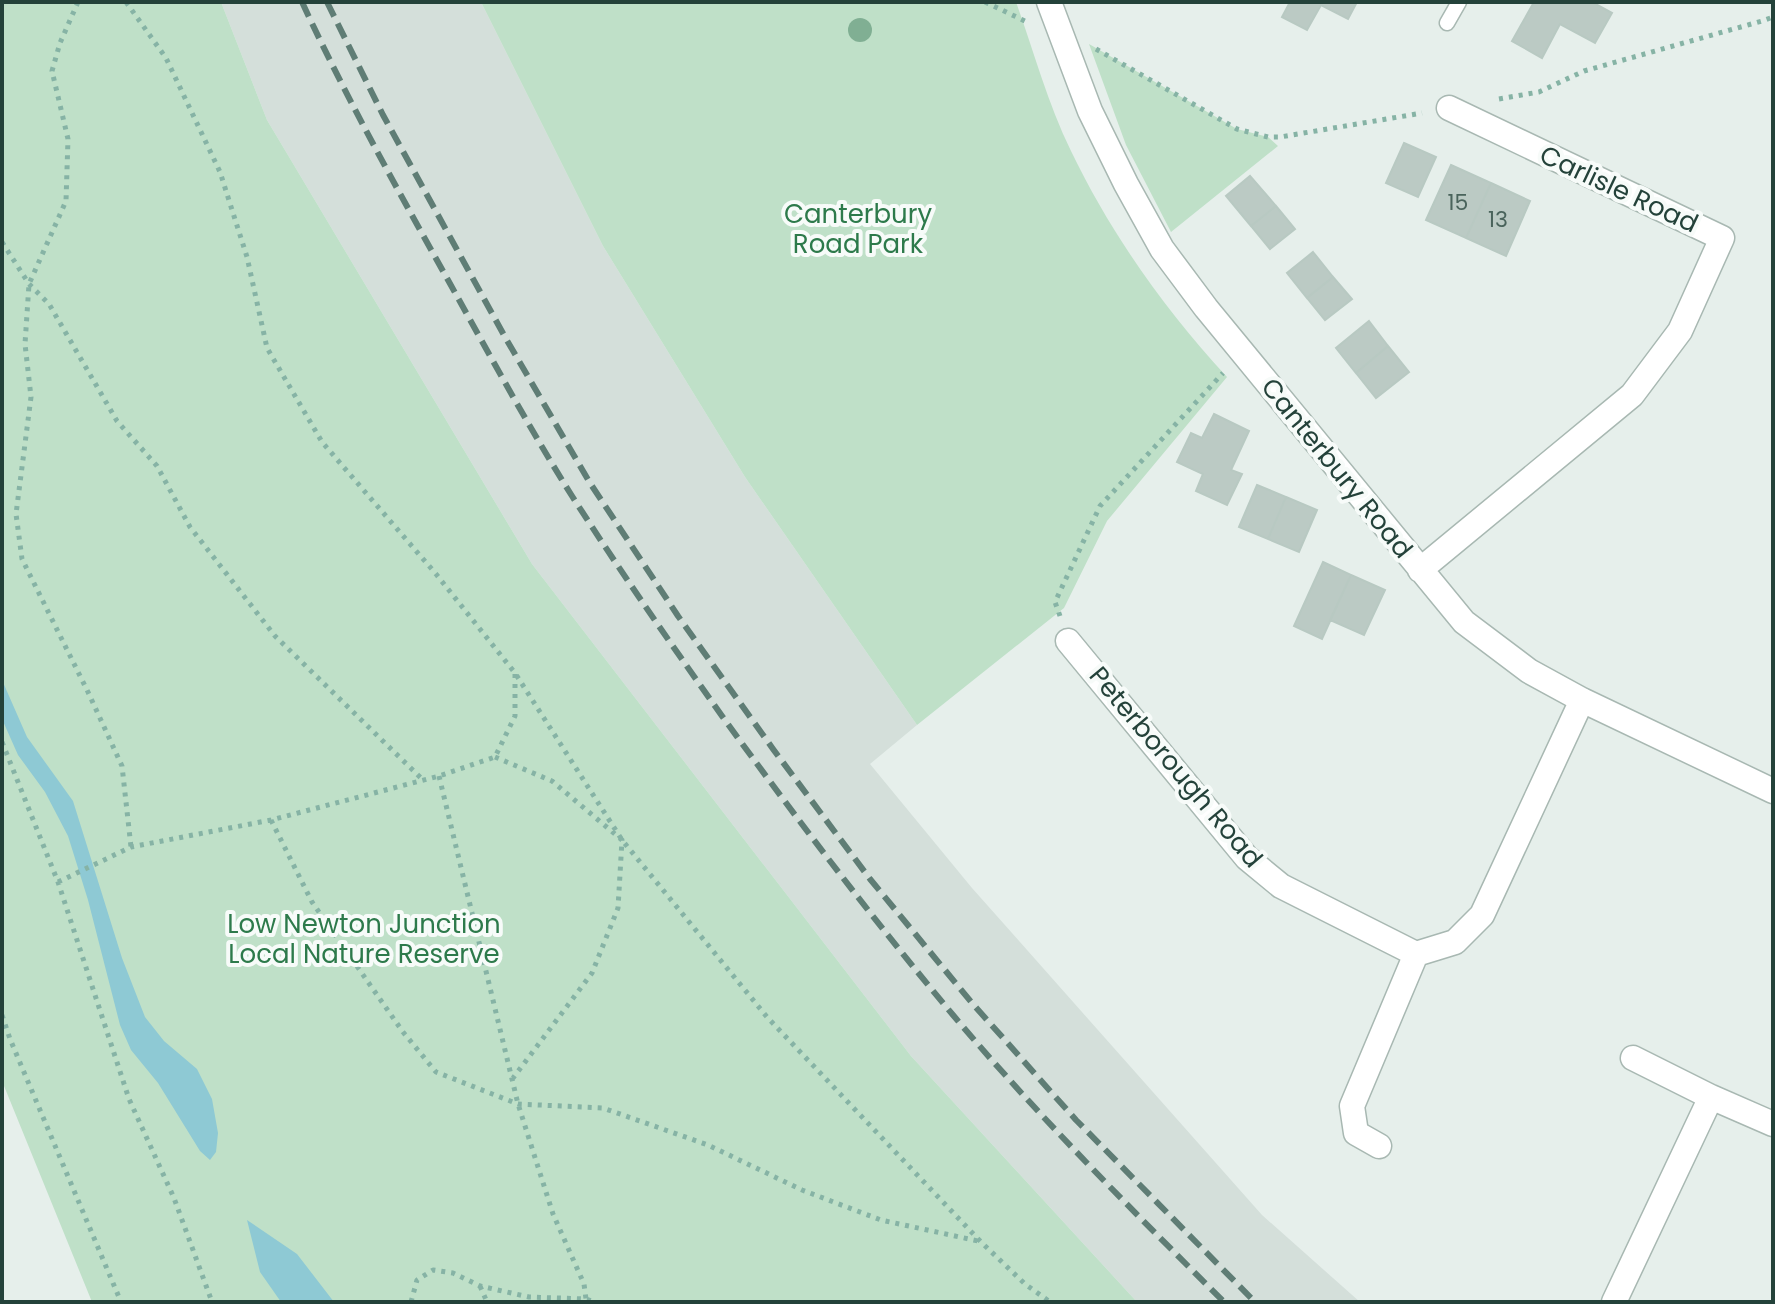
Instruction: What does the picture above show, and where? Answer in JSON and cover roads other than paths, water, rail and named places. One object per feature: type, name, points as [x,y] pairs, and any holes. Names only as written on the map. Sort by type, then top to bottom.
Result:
[{"type":"street","name":"Canterbury Road","points":[[1049,2],[1090,111],[1162,249],[1206,308],[1464,622],[1529,671],[1582,700],[1773,791]]},
{"type":"street","name":"Carlisle Road","points":[[1420,570],[1632,395],[1680,331],[1722,238],[1449,108]]},
{"type":"street","name":"Peterborough Road","points":[[1068,641],[1247,858],[1281,886],[1416,954]]},
{"type":"street","points":[[1379,1146],[1356,1133],[1352,1106],[1416,954],[1455,942],[1482,915],[1582,700]]},
{"type":"street","points":[[1633,1058],[1773,1124]]},
{"type":"street","points":[[1614,1302],[1711,1097]]},
{"type":"lane","points":[[1447,23],[1459,2]]},
{"type":"water","points":[[2,680],[27,737],[73,801],[122,958],[145,1017],[164,1041],[197,1069],[212,1099],[218,1133],[216,1152],[210,1160],[200,1151],[158,1083],[131,1050],[120,1025],[68,836],[45,792],[18,755],[2,719]]},
{"type":"water","points":[[247,1220],[297,1254],[334,1302],[281,1302],[260,1272]]},
{"type":"railway","points":[[302,2],[391,177],[540,443],[609,552],[722,716],[893,942],[985,1053],[1224,1302]]},
{"type":"railway","points":[[327,2],[383,115],[505,337],[590,483],[678,616],[870,879],[972,1003],[1076,1120],[1255,1302]]},
{"type":"park label","name":"Canterbury Road Park","points":[[858,229]]},
{"type":"park label","name":"Low Newton Junction Local Nature Reserve","points":[[364,939]]}]
